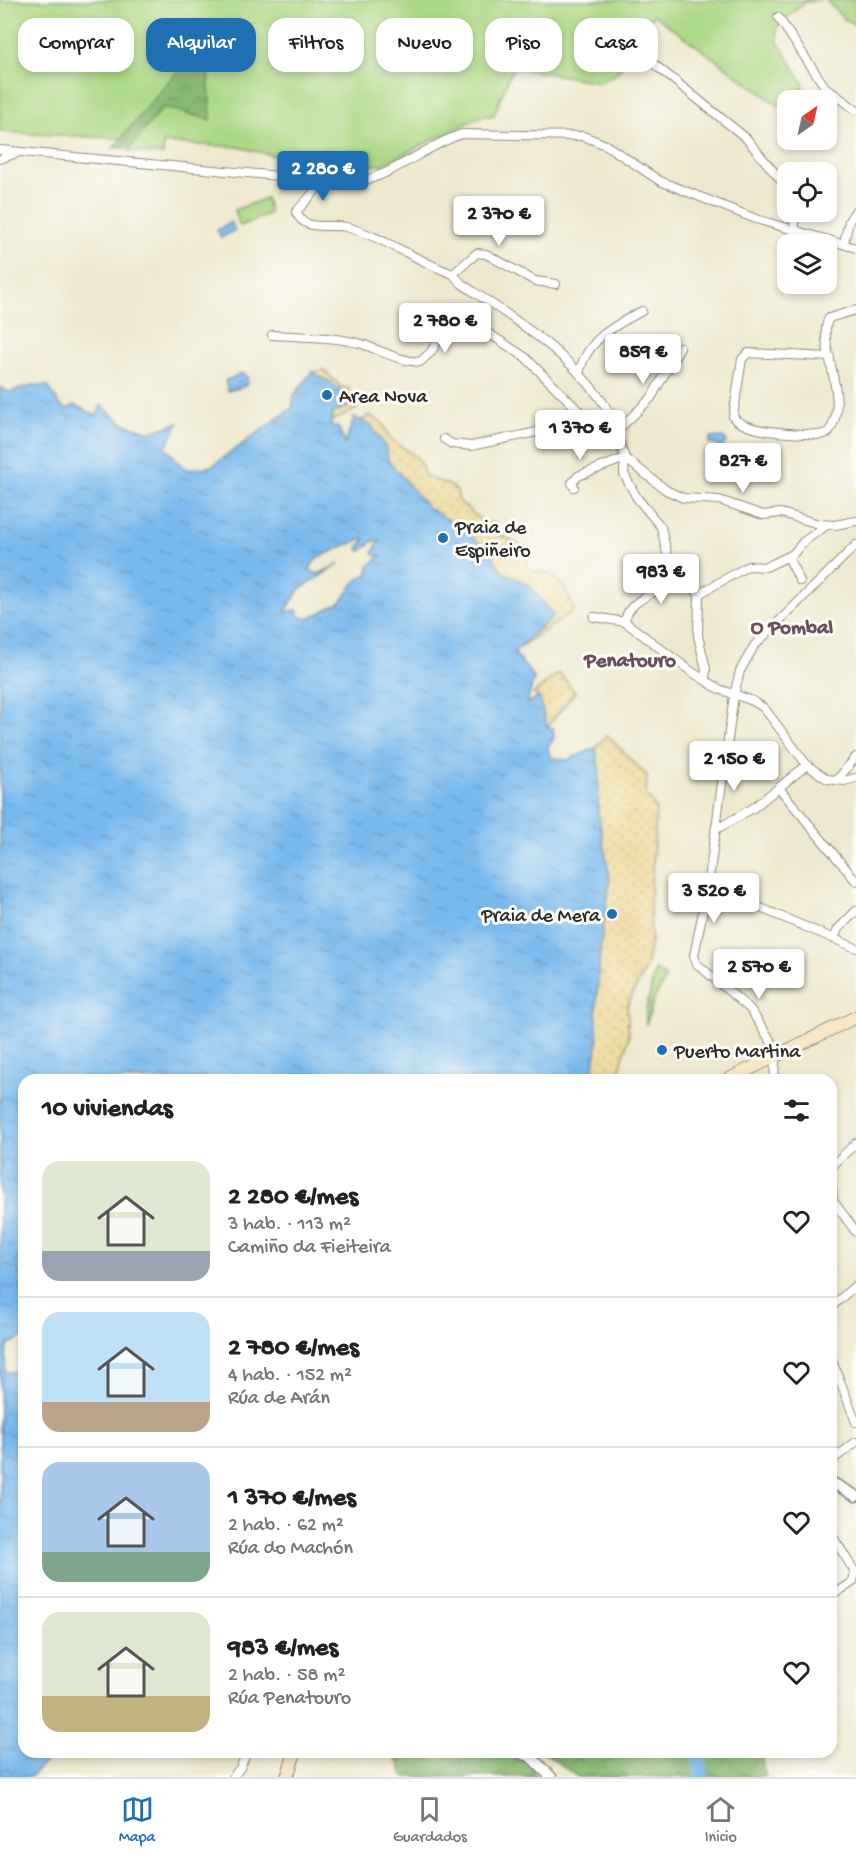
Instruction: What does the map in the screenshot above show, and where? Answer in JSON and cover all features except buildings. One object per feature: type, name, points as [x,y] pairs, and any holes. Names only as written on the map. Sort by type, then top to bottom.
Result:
[{"type":"main road","points":[[741,1074],[856,1017]]},
{"type":"main road","points":[[287,1777],[293,1758]]},
{"type":"street","points":[[778,17],[825,87],[856,110]]},
{"type":"street","points":[[658,67],[746,138],[777,176]]},
{"type":"street","points":[[0,150],[353,183],[370,180],[445,139],[462,134],[583,136],[606,145],[660,181],[796,232],[856,248]]},
{"type":"street","points":[[0,159],[21,152]]},
{"type":"street","points":[[315,181],[315,191],[296,212],[310,225],[349,228],[453,274],[462,284],[544,341],[579,373],[616,423],[615,432],[625,458],[624,474],[637,498],[661,527],[670,567],[680,579],[699,594]]},
{"type":"street","points":[[844,243],[849,221],[856,210]]},
{"type":"street","points":[[794,222],[796,232]]},
{"type":"street","points":[[453,274],[477,253],[486,254],[535,281],[556,284]]},
{"type":"street","points":[[830,357],[748,353],[742,358],[733,417],[739,424],[753,428],[819,435],[828,433],[836,423],[838,410],[830,357],[825,325],[829,318],[856,310]]},
{"type":"street","points":[[579,373],[582,362],[599,337],[642,311]]},
{"type":"street","points":[[272,335],[340,340],[361,344],[410,362],[420,362],[430,352],[448,323],[462,320],[488,333],[525,357],[578,410],[615,432]]},
{"type":"street","points":[[615,432],[651,398],[680,347]]},
{"type":"street","points":[[444,439],[452,444],[471,446],[593,420]]},
{"type":"street","points":[[574,488],[572,483],[578,476],[625,458]]},
{"type":"street","points":[[625,458],[666,490],[683,498],[719,500],[763,515],[781,513],[827,525],[856,520]]},
{"type":"street","points":[[699,594],[748,566],[766,567],[788,557],[827,525]]},
{"type":"street","points":[[774,1074],[776,1049],[750,1010],[697,964],[694,956],[708,886],[734,695],[740,671],[754,646],[856,545]]},
{"type":"street","points":[[788,557],[800,581]]},
{"type":"street","points":[[624,622],[627,612],[634,604],[680,579]]},
{"type":"street","points":[[699,594],[698,636],[706,669],[705,679]]},
{"type":"street","points":[[594,617],[624,622],[665,654],[705,679],[764,708],[807,765],[827,779],[856,778]]},
{"type":"street","points":[[837,780],[856,757]]},
{"type":"street","points":[[715,830],[733,822],[807,765]]},
{"type":"street","points":[[779,788],[856,881]]},
{"type":"street","points":[[708,886],[856,948]]},
{"type":"street","points":[[834,939],[838,929],[856,911]]},
{"type":"street","points":[[837,1161],[856,1143]]},
{"type":"street","points":[[837,1207],[856,1232]]},
{"type":"street","points":[[837,1302],[856,1285]]},
{"type":"street","points":[[837,1373],[856,1422]]},
{"type":"street","points":[[837,1456],[856,1442]]},
{"type":"street","points":[[837,1485],[856,1496]]},
{"type":"street","points":[[837,1544],[855,1572],[854,1582],[837,1592]]},
{"type":"street","points":[[233,1777],[244,1758]]},
{"type":"street","points":[[533,1758],[551,1777]]},
{"type":"green space","points":[[0,0],[821,0],[805,2],[777,27],[778,42],[804,84],[802,90],[777,90],[777,104],[654,15],[651,18],[574,18],[574,72],[618,72],[599,82],[539,72],[562,72],[562,18],[485,18],[485,72],[511,72],[494,115],[480,117],[381,165],[346,166],[300,162],[239,147],[164,143],[163,155],[130,151],[130,139],[0,132]]},
{"type":"green space","points":[[826,0],[856,0],[856,26],[843,18]]},
{"type":"green space","points":[[176,72],[208,72],[211,120],[163,107],[130,148],[113,148]]},
{"type":"green space","points":[[266,198],[270,213],[240,226],[235,210]]},
{"type":"green space","points":[[655,969],[666,978],[654,999],[646,1025],[646,1011]]},
{"type":"green space","points":[[396,1758],[518,1758],[528,1760],[537,1777],[405,1777]]},
{"type":"green space","points":[[552,1758],[762,1758],[765,1777],[578,1777]]},
{"type":"sand","name":"Area Nova","points":[[324,370],[341,387],[348,388],[358,402],[357,409],[319,427],[308,378],[312,372]]},
{"type":"sand","name":"Praia de Espiñeiro","points":[[369,415],[384,424],[393,441],[417,458],[425,476],[451,486],[457,491],[459,501],[483,522],[496,523],[497,533],[527,549],[527,566],[534,571],[550,574],[556,578],[569,596],[574,611],[514,651],[351,433],[354,426]]},
{"type":"sand","points":[[559,673],[575,692],[547,727],[539,697],[533,694]]},
{"type":"sand","name":"Praia de Mera","points":[[607,735],[647,776],[646,794],[656,809],[650,903],[651,940],[646,967],[627,1006],[629,1036],[619,1074],[560,1074],[568,760],[596,748]]},
{"type":"water","points":[[231,222],[235,230],[221,238],[217,230]]},
{"type":"water","points":[[312,372],[332,383],[355,404],[333,413],[331,426],[338,427],[345,444],[354,417],[371,425],[385,446],[388,460],[428,508],[459,526],[491,553],[502,571],[532,587],[553,616],[514,652],[534,678],[527,703],[539,697],[547,727],[553,728],[554,738],[547,748],[552,758],[568,760],[596,748],[599,767],[598,812],[610,879],[600,950],[596,1012],[598,1039],[594,1066],[590,1074],[18,1074],[18,1340],[7,1346],[5,1372],[18,1372],[18,1758],[48,1758],[31,1777],[0,1777],[0,387],[9,392],[33,385],[48,386],[59,404],[66,409],[75,405],[97,416],[101,405],[123,423],[149,432],[178,423],[166,448],[187,470],[212,466],[292,408],[294,395]],"holes":[[[365,539],[358,548],[361,551],[372,542],[380,540],[373,552],[374,555],[381,555],[369,566],[368,573],[355,582],[341,602],[308,619],[300,617],[297,610],[285,612],[300,589],[339,564],[318,574],[309,570],[317,558]]]},
{"type":"water","points":[[242,373],[248,378],[246,386],[228,391],[225,381]]},
{"type":"water","points":[[723,437],[727,441],[722,447],[709,443],[710,438]]},
{"type":"waterway","points":[[698,1758],[702,1777]]},
{"type":"place","name":"Area Nova","points":[[327,395]]},
{"type":"place","name":"Praia de Espiñeiro","points":[[443,538]]},
{"type":"place","name":"Praia de Mera","points":[[612,914]]},
{"type":"place","name":"Puerto Martina","points":[[662,1050]]},
{"type":"district","name":"O Pombal","points":[[792,626]]},
{"type":"district","name":"Penatouro","points":[[630,659]]}]
